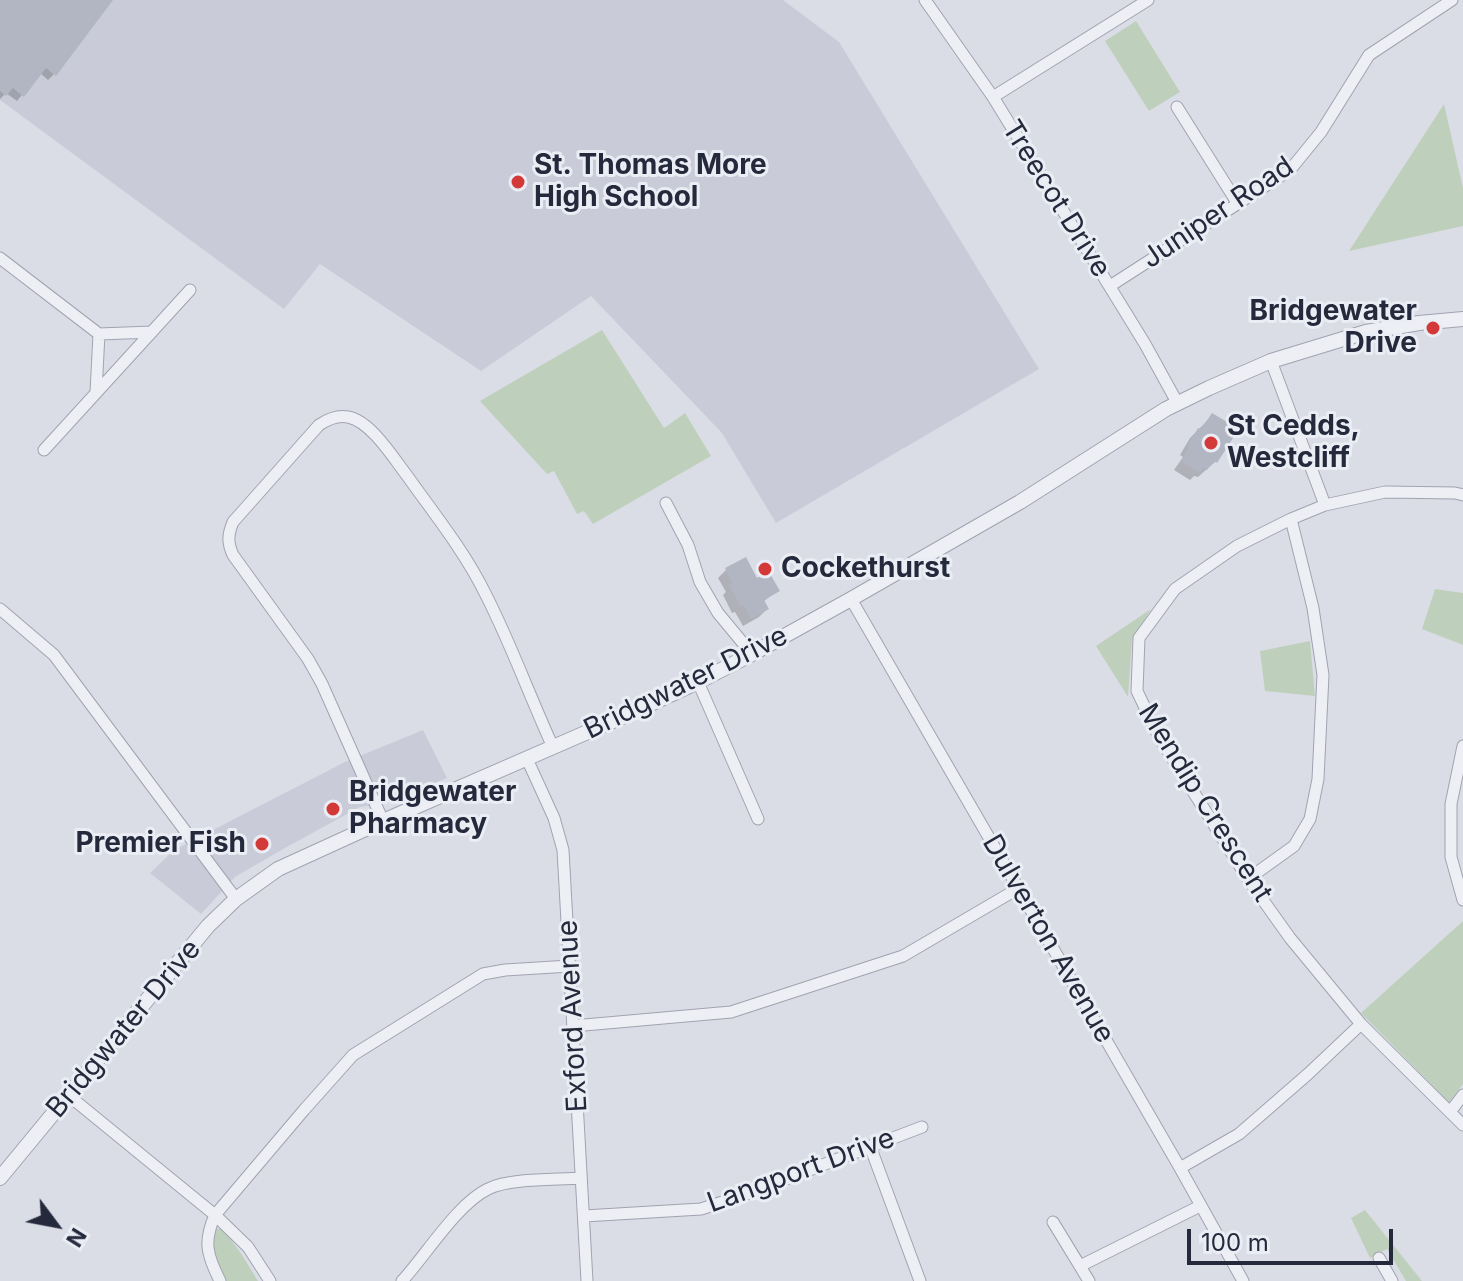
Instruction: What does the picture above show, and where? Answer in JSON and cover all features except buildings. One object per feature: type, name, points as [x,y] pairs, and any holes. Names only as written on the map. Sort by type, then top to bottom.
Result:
[{"type":"street","name":"Treecot Drive","points":[[925,0],[993,97],[1145,344],[1178,404]]},
{"type":"street","points":[[993,97],[1148,0]]},
{"type":"street","name":"Juniper Road","points":[[1110,286],[1290,170],[1321,132],[1369,55],[1452,0]]},
{"type":"street","points":[[1177,107],[1238,204]]},
{"type":"street","points":[[0,258],[99,334],[152,332]]},
{"type":"street","points":[[44,450],[190,290]]},
{"type":"street","name":"Bridgwater Drive","points":[[0,1178],[208,926],[236,899],[278,869],[698,682],[1020,502],[1166,409],[1209,388],[1271,361],[1366,332],[1463,319]]},
{"type":"street","points":[[96,393],[99,334]]},
{"type":"street","points":[[1271,361],[1325,505]]},
{"type":"street","points":[[383,821],[308,659],[228,545],[233,522],[319,425],[329,419],[348,417],[360,422],[386,446],[462,553],[486,594],[553,747]]},
{"type":"street","name":"Mendip Crescent","points":[[1463,495],[1385,492],[1325,505],[1237,546],[1175,589],[1139,638],[1137,691],[1159,737],[1248,879],[1290,938],[1361,1024],[1463,1125]]},
{"type":"street","points":[[666,503],[688,545],[700,582],[718,613],[752,654]]},
{"type":"street","points":[[1248,879],[1294,846],[1310,819],[1318,779],[1323,675],[1313,608],[1291,519]]},
{"type":"street","name":"Dulverton Avenue","points":[[851,599],[1243,1281]]},
{"type":"street","points":[[0,609],[54,655],[236,899]]},
{"type":"street","points":[[698,682],[758,819]]},
{"type":"street","points":[[1463,746],[1451,804],[1451,857],[1463,900]]},
{"type":"street","name":"Exford Avenue","points":[[527,759],[554,818],[563,850],[587,1281]]},
{"type":"street","points":[[573,1026],[731,1012],[903,956],[1019,888]]},
{"type":"street","points":[[220,1281],[207,1249],[208,1231],[215,1215],[353,1055],[483,974],[570,966]]},
{"type":"street","points":[[1180,1168],[1239,1134],[1361,1024]]},
{"type":"street","points":[[68,1095],[215,1215],[248,1247],[270,1281]]},
{"type":"street","points":[[1450,1112],[1463,1095]]},
{"type":"street","name":"Langport Drive","points":[[584,1216],[701,1209],[922,1127]]},
{"type":"street","points":[[870,1146],[920,1281]]},
{"type":"street","points":[[402,1281],[468,1201],[488,1188],[505,1183],[581,1178]]},
{"type":"street","points":[[1080,1266],[1200,1206]]},
{"type":"street","points":[[1053,1222],[1089,1281]]},
{"type":"street","points":[[1379,1258],[1392,1281]]},
{"type":"shaded area","name":"St. Thomas More High School","points":[[0,0],[783,0],[839,42],[1039,369],[776,523],[722,433],[591,296],[481,371],[320,264],[284,309],[0,100]]},
{"type":"shaded area","points":[[423,730],[447,778],[388,803],[360,807],[285,848],[235,877],[201,914],[150,873],[174,850],[345,762]]},
{"type":"green space","points":[[1136,21],[1180,92],[1149,111],[1105,41]]},
{"type":"green space","points":[[1444,104],[1463,188],[1463,226],[1349,251]]},
{"type":"green space","points":[[602,330],[664,428],[685,413],[711,456],[593,524],[584,511],[577,514],[554,471],[547,474],[480,401]]},
{"type":"green space","points":[[1435,589],[1463,593],[1463,645],[1422,629]]},
{"type":"green space","points":[[1151,609],[1132,640],[1128,697],[1096,646]]},
{"type":"green space","points":[[1310,641],[1315,696],[1265,691],[1260,651]]},
{"type":"green space","points":[[1463,921],[1463,1084],[1449,1102],[1361,1013]]},
{"type":"green space","points":[[1365,1210],[1422,1281],[1406,1281],[1387,1249],[1370,1258],[1351,1218]]},
{"type":"green space","points":[[216,1229],[223,1229],[258,1281],[225,1281],[211,1248]]},
{"type":"place","name":"St. Thomas More High School","points":[[518,182]]},
{"type":"place","name":"Bridgewater Drive","points":[[1433,328]]},
{"type":"place","name":"St Cedds, Westcliff","points":[[1211,443]]},
{"type":"place","name":"Cockethurst","points":[[765,569]]},
{"type":"place","name":"Bridgewater Pharmacy","points":[[333,809]]},
{"type":"place","name":"Premier Fish","points":[[262,844]]}]
